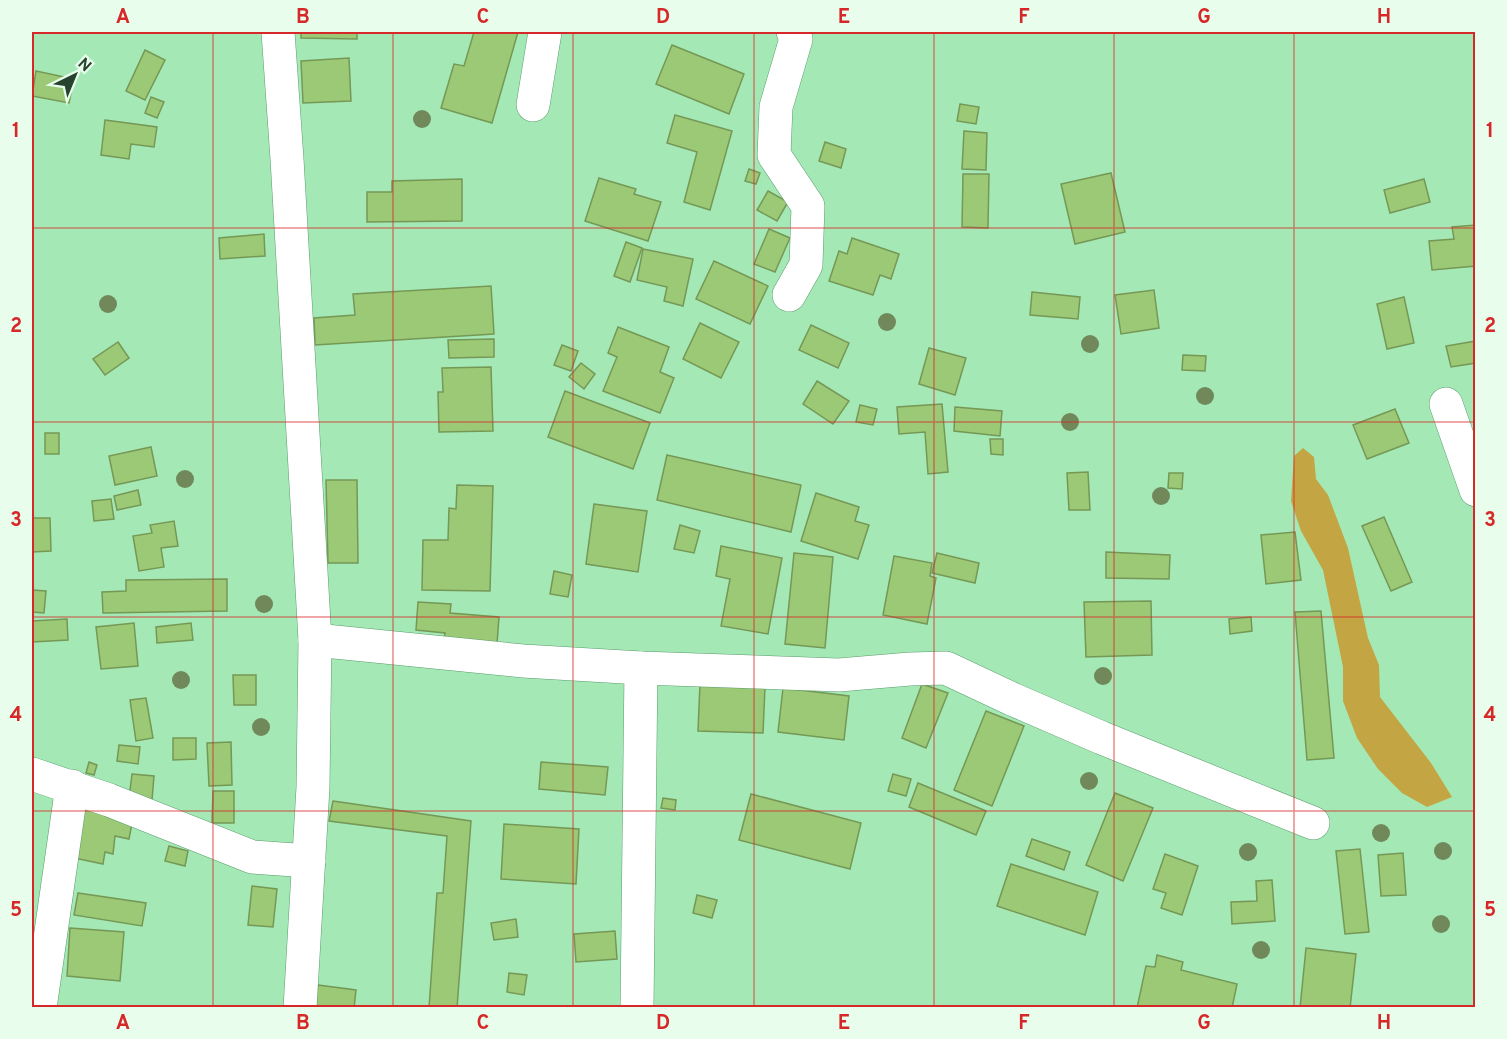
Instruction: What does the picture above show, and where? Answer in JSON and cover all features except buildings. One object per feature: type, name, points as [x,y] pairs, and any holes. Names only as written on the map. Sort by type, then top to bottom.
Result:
[{"type":"street","points":[[278,32],[315,640],[313,787],[300,1008]]},
{"type":"street","points":[[533,105],[545,32]]},
{"type":"street","points":[[789,295],[806,265],[808,206],[774,155],[776,107],[796,39],[793,32]]},
{"type":"street","points":[[1446,404],[1476,490]]},
{"type":"street","points":[[315,640],[523,661],[641,668],[839,675],[946,668],[1102,738],[1313,823]]},
{"type":"street","points":[[637,1008],[641,668]]},
{"type":"street","points":[[32,774],[72,786],[252,857],[309,861]]},
{"type":"street","points":[[40,1008],[72,786]]},
{"type":"shaded area","points":[[1303,448],[1314,457],[1316,479],[1328,495],[1348,548],[1368,638],[1379,665],[1380,697],[1431,763],[1452,797],[1427,807],[1402,793],[1378,769],[1357,738],[1343,701],[1343,667],[1323,570],[1301,531],[1291,501],[1294,456]]}]
